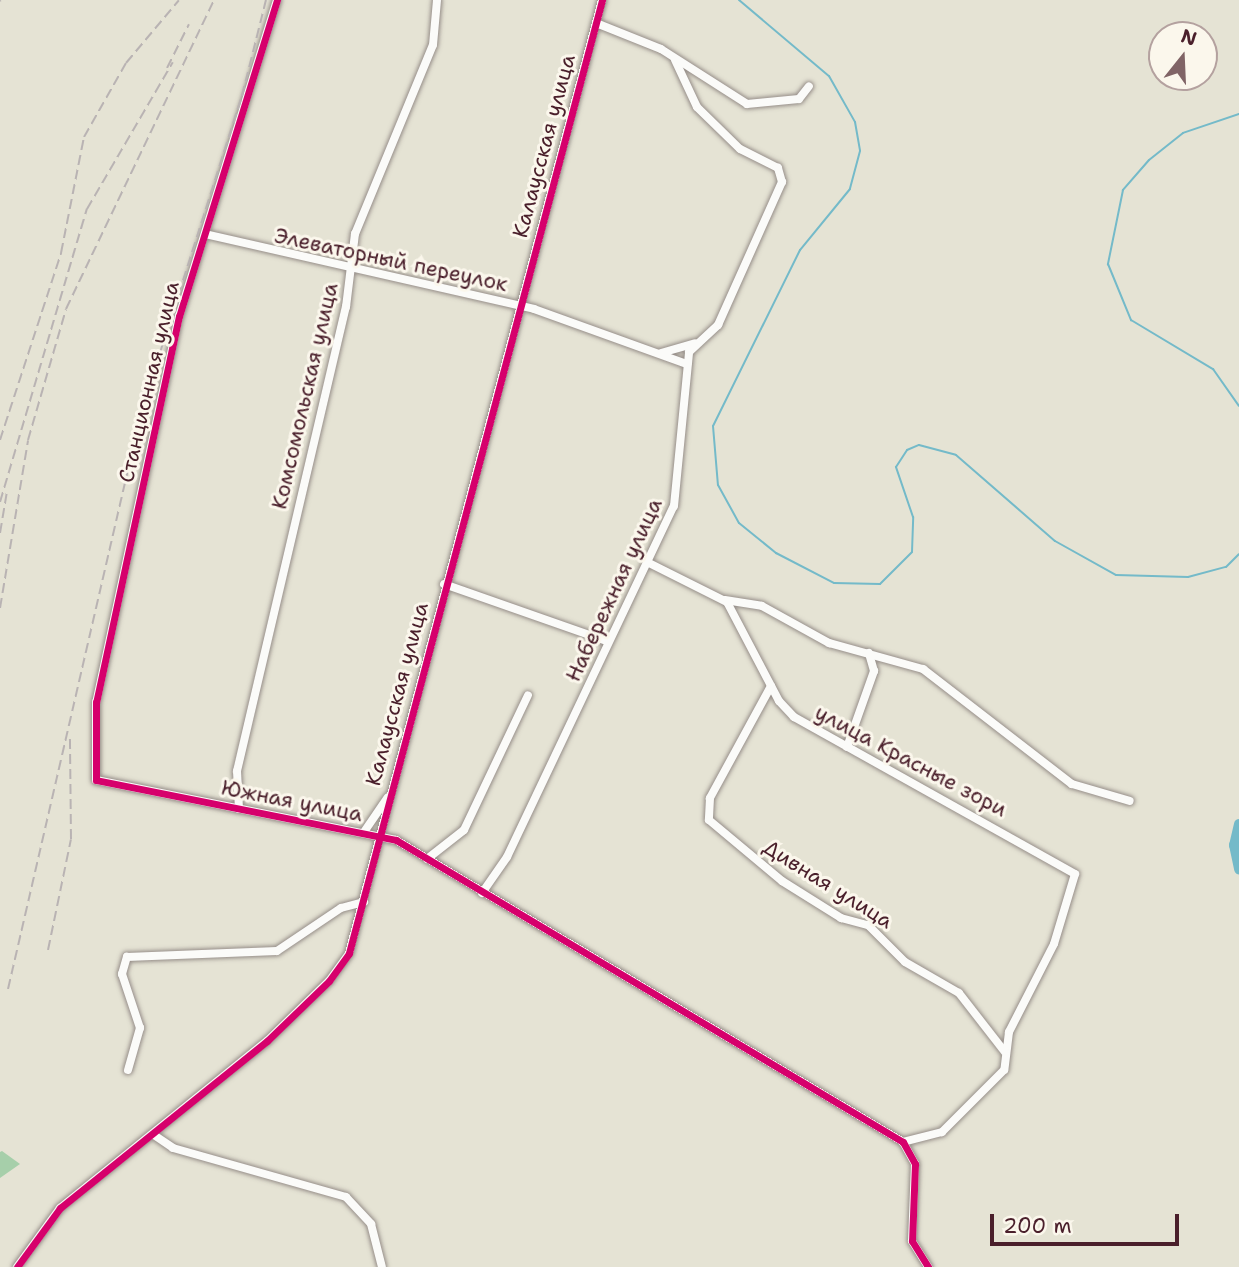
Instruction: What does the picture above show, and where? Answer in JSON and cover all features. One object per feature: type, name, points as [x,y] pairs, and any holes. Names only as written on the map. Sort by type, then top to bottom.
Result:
[{"type":"street","name":"Станционная улица","points":[[96,780],[96,702],[179,316],[277,0]]},
{"type":"street","name":"Комсомольская улица","points":[[239,809],[237,771],[351,270],[360,218],[433,45],[437,0]]},
{"type":"street","name":"Калаусская улица","points":[[18,1267],[60,1208],[154,1135],[329,981],[352,946],[444,583],[602,0]]},
{"type":"street","points":[[596,23],[675,60],[747,104],[799,99],[809,86]]},
{"type":"street","name":"Набережная улица","points":[[482,894],[506,858],[607,641],[647,562],[679,484],[687,365],[699,342],[721,318],[782,178],[775,165],[746,153],[697,107],[675,60]]},
{"type":"street","name":"Элеваторный переулок","points":[[205,234],[351,270],[519,304],[661,353],[687,365]]},
{"type":"street","points":[[661,353],[699,342]]},
{"type":"street","points":[[647,562],[725,600],[762,606],[829,643],[930,673],[1072,783],[1130,802]]},
{"type":"street","points":[[444,583],[607,641]]},
{"type":"street","name":"улица Красные зори","points":[[725,600],[779,701],[848,747],[1076,874],[1062,924],[1009,1032],[1006,1053]]},
{"type":"street","points":[[848,747],[874,671],[869,653]]},
{"type":"street","name":"Дивная улица","points":[[771,686],[710,798],[709,820],[782,881],[841,918],[868,925],[905,962],[959,993],[1006,1053]]},
{"type":"street","points":[[426,859],[464,830],[528,695]]},
{"type":"street","points":[[762,704],[779,701]]},
{"type":"street","name":"Южная улица","points":[[96,780],[380,836],[426,859],[903,1142]]},
{"type":"street","points":[[364,832],[388,797]]},
{"type":"street","points":[[128,1070],[140,1028],[122,974],[127,957],[274,952],[341,908],[364,902]]},
{"type":"street","points":[[928,1267],[912,1241],[915,1164],[903,1142],[934,1136],[972,1108],[1004,1070],[1006,1053]]},
{"type":"street","points":[[154,1135],[173,1148],[346,1197],[371,1224],[382,1267]]},
{"type":"green space","points":[[0,1152],[20,1164],[0,1178]]},
{"type":"waterway","points":[[739,0],[829,76],[855,122],[860,151],[850,189],[800,250],[713,426],[718,485],[739,523],[776,553],[834,583],[880,584],[912,552],[913,517],[896,467],[907,450],[919,445],[956,455],[1055,541],[1116,575],[1188,577],[1226,567],[1239,554]]},
{"type":"waterway","points":[[1239,114],[1183,133],[1149,160],[1123,190],[1108,264],[1131,320],[1213,369],[1239,406]]},
{"type":"waterway","points":[[1239,824],[1234,845],[1239,869]]},
{"type":"railway","points":[[0,440],[61,253],[84,137],[126,63],[179,0]]},
{"type":"railway","points":[[0,608],[28,440],[66,309],[214,0]]},
{"type":"railway","points":[[8,989],[142,409],[242,96],[266,0]]},
{"type":"railway","points":[[167,68],[189,24]]},
{"type":"railway","points":[[0,502],[87,209],[173,62]]},
{"type":"railway","points":[[0,533],[7,491]]},
{"type":"railway","points":[[48,950],[71,839],[70,739]]},
{"type":"cycle path","points":[[277,0],[179,316],[96,702],[96,780],[396,840],[903,1142],[915,1164],[912,1241],[928,1267]]},
{"type":"cycle path","points":[[17,1267],[60,1208],[267,1041],[329,981],[349,953],[602,0]]}]
